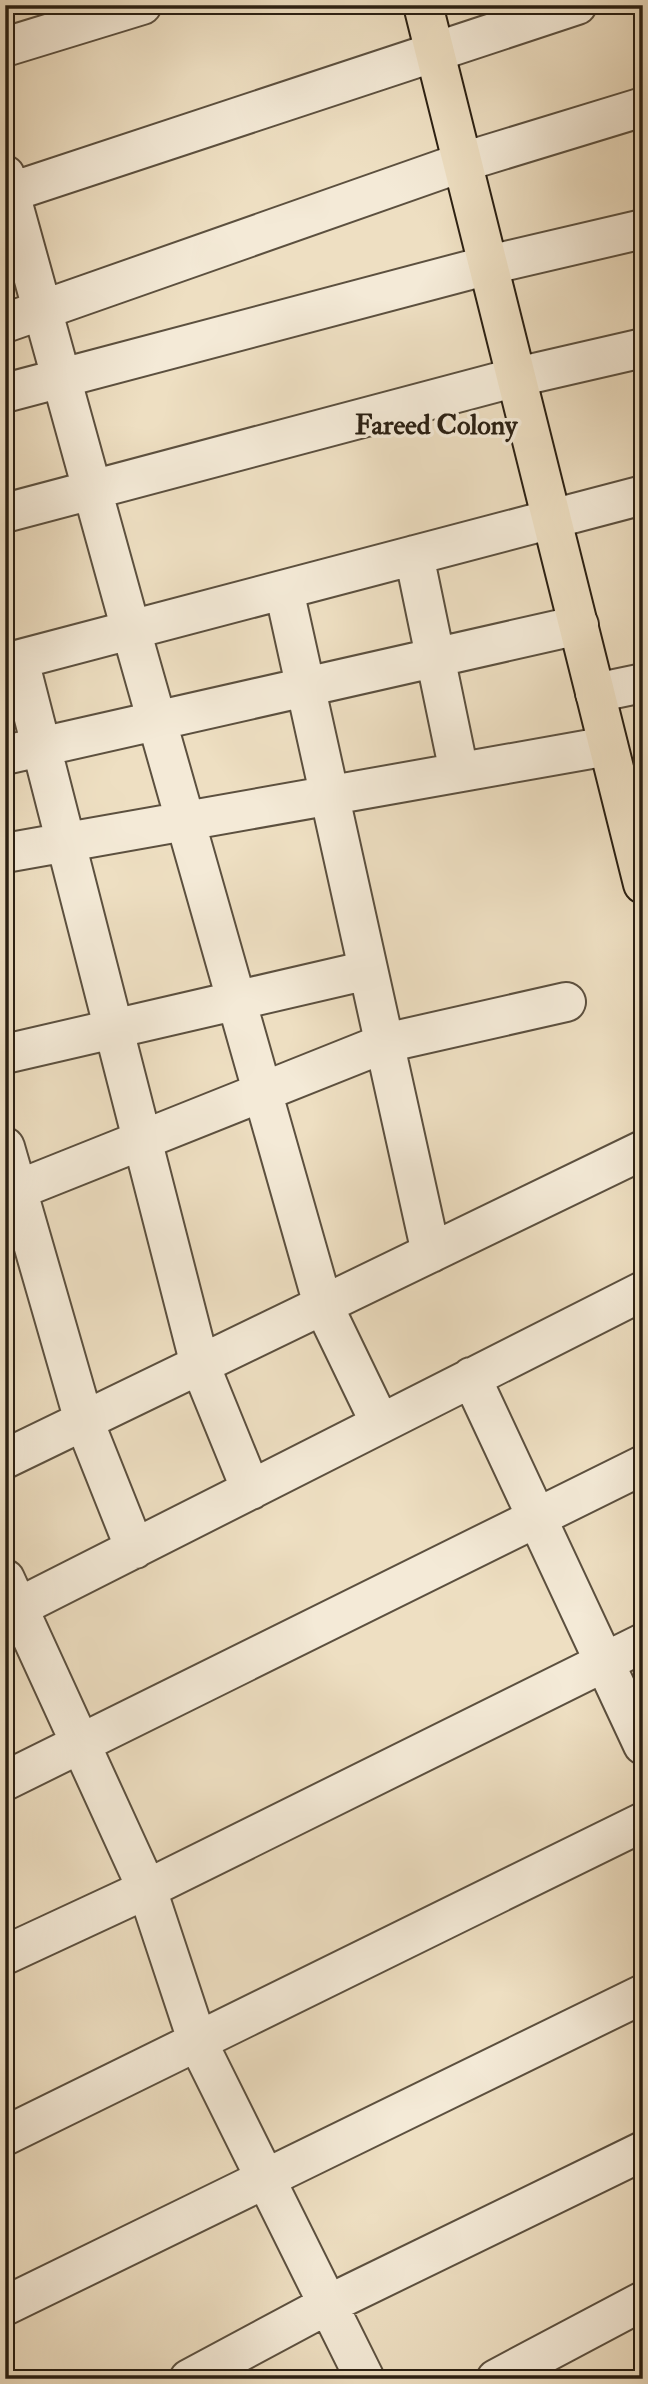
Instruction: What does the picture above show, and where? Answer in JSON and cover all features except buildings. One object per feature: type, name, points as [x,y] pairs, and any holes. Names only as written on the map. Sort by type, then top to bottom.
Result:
[{"type":"main road","points":[[423,5],[643,884]]},
{"type":"street","points":[[5,47],[142,5]]},
{"type":"street","points":[[380,1423],[323,1305],[7,187],[577,5]]},
{"type":"street","points":[[5,323],[463,162],[643,107]]},
{"type":"street","points":[[5,393],[489,265],[643,229]]},
{"type":"street","points":[[5,513],[517,377],[643,348]]},
{"type":"street","points":[[251,1490],[200,1365],[66,842],[23,751],[12,662],[643,495]]},
{"type":"street","points":[[414,555],[458,772]]},
{"type":"street","points":[[284,590],[431,1253]]},
{"type":"street","points":[[23,751],[579,625]]},
{"type":"street","points":[[595,693],[643,683]]},
{"type":"street","points":[[5,853],[608,746]]},
{"type":"street","points":[[5,1054],[368,970]]},
{"type":"street","points":[[17,1190],[385,1043],[566,1002]]},
{"type":"street","points":[[5,1147],[84,1421],[135,1549]]},
{"type":"street","points":[[5,1459],[643,1150]]},
{"type":"street","points":[[365,2379],[198,2043],[147,1889],[10,1600],[135,1549],[643,1291]]},
{"type":"street","points":[[471,1377],[643,1745]]},
{"type":"street","points":[[5,1781],[643,1465]]},
{"type":"street","points":[[5,1955],[147,1889],[643,1643]]},
{"type":"street","points":[[5,2136],[643,1822]]},
{"type":"street","points":[[5,2306],[643,1994]]},
{"type":"street","points":[[189,2379],[329,2304],[643,2151]]},
{"type":"street","points":[[496,2379],[643,2301]]},
{"type":"district","name":"Fareed Colony","points":[[436,424]]}]
